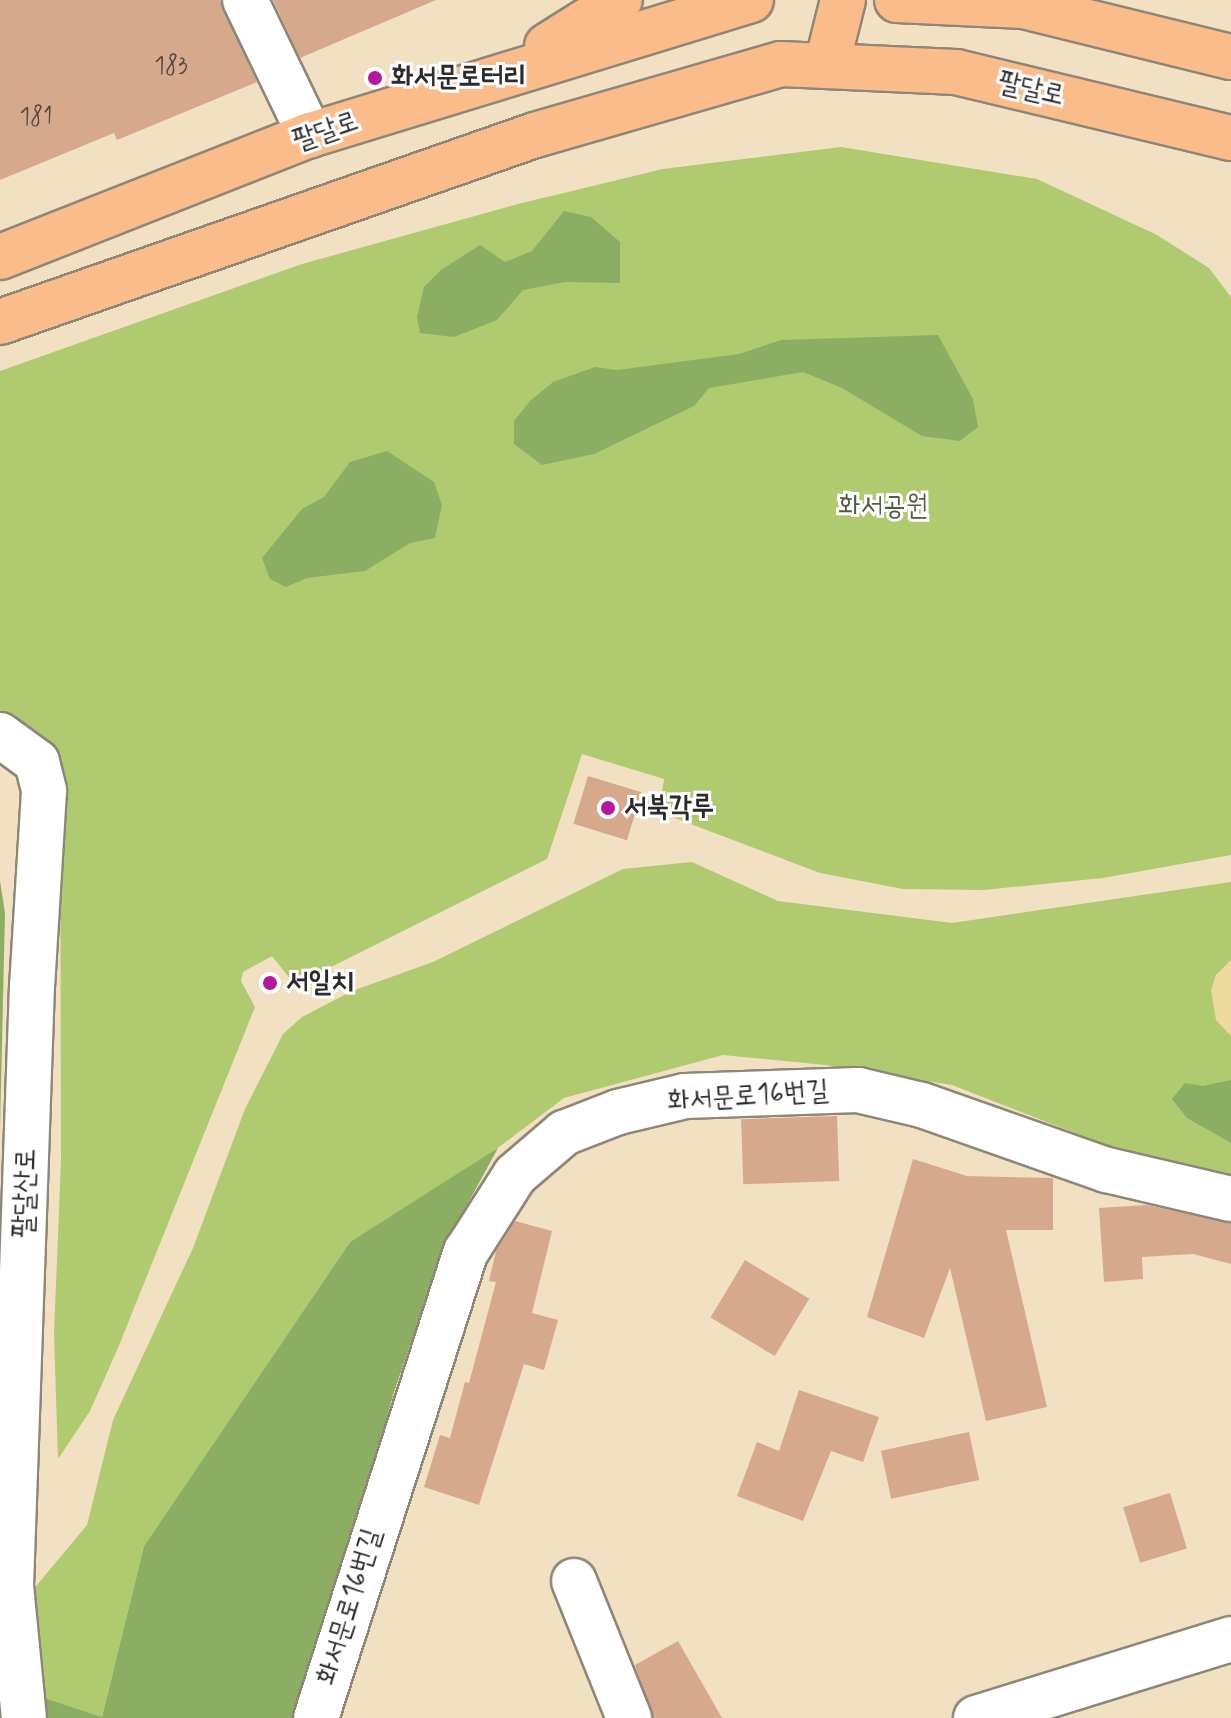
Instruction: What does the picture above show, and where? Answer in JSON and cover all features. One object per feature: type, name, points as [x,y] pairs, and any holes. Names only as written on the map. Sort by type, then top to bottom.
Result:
[{"type":"main road","points":[[499,76],[620,0]]},
{"type":"main road","name":"팔달로","points":[[0,257],[310,135],[751,0]]},
{"type":"main road","points":[[827,64],[843,0]]},
{"type":"main road","points":[[897,0],[1023,6],[1213,53]]},
{"type":"main road","points":[[1133,0],[1213,53]]},
{"type":"main road","name":"팔달로","points":[[16,316],[535,135],[781,64],[956,72],[1231,138]]},
{"type":"street","points":[[245,0],[310,135]]},
{"type":"street","points":[[0,341],[16,316]]},
{"type":"street","name":"팔달산로","points":[[0,735],[37,762],[44,791],[11,1586],[24,1718]]},
{"type":"street","name":"화서문로16번길","points":[[316,1718],[466,1252],[515,1175],[564,1133],[618,1112],[685,1096],[858,1090],[922,1105],[1107,1170],[1231,1199]]},
{"type":"street","points":[[574,1581],[629,1718]]},
{"type":"street","points":[[976,1718],[1231,1639]]},
{"type":"green space","name":"화서공원","points":[[841,147],[1037,179],[1157,235],[1209,268],[1231,297],[1231,855],[1103,878],[983,890],[903,889],[820,873],[659,812],[664,779],[582,754],[547,859],[295,985],[272,956],[243,972],[241,981],[255,1007],[118,1348],[90,1411],[58,1459],[54,1334],[61,1161],[60,752],[0,715],[0,371],[302,264],[518,204],[663,169]]},
{"type":"green space","points":[[564,211],[591,217],[620,242],[620,283],[565,282],[523,290],[497,320],[454,337],[420,333],[417,317],[424,287],[441,270],[480,245],[505,262],[532,251]]},
{"type":"green space","points":[[938,335],[973,399],[978,427],[960,441],[922,436],[842,388],[803,372],[709,388],[694,406],[594,454],[542,465],[514,444],[514,421],[530,401],[553,382],[595,367],[617,370],[739,354],[781,340]]},
{"type":"green space","points":[[387,451],[434,482],[442,505],[435,538],[410,543],[365,571],[307,578],[286,587],[270,579],[262,558],[302,509],[324,497],[350,462]]},
{"type":"green space","points":[[692,862],[778,901],[952,923],[1231,882],[1231,1185],[1147,1161],[952,1085],[825,1065],[723,1055],[564,1098],[483,1159],[350,1242],[144,1546],[102,1717],[9,1686],[2,1627],[87,1525],[113,1420],[193,1248],[245,1109],[283,1034],[302,1017],[352,991],[433,962],[623,869]]},
{"type":"green space","points":[[0,881],[5,913],[0,1130]]},
{"type":"green space","points":[[1231,1080],[1231,1143],[1187,1118],[1172,1099],[1185,1083],[1203,1086]]},
{"type":"green space","points":[[498,1148],[443,1249],[394,1392],[304,1718],[0,1718],[0,1609],[9,1686],[102,1717],[144,1546],[350,1242]]},
{"type":"sand","points":[[1231,960],[1231,1036],[1216,1020],[1211,990],[1216,975]]},
{"type":"building","points":[[0,0],[220,0],[257,82],[117,140],[114,133],[0,180]]},
{"type":"building","points":[[273,0],[436,0],[300,58]]},
{"type":"building","name":"서북각루","points":[[588,776],[642,792],[627,840],[573,824]]},
{"type":"building","points":[[837,1116],[839,1181],[743,1184],[741,1119]]},
{"type":"building","points":[[913,1159],[967,1176],[1053,1178],[1053,1230],[1006,1230],[1047,1407],[986,1421],[950,1268],[924,1338],[867,1317]]},
{"type":"building","points":[[1147,1205],[1231,1223],[1231,1264],[1193,1254],[1142,1257],[1143,1279],[1104,1282],[1099,1208]]},
{"type":"building","points":[[515,1221],[552,1231],[532,1313],[558,1320],[544,1370],[524,1364],[479,1505],[424,1487],[440,1435],[450,1438],[465,1382],[469,1383],[496,1282],[489,1281],[496,1251]]},
{"type":"building","points":[[745,1260],[809,1299],[775,1356],[710,1317]]},
{"type":"building","points":[[799,1390],[879,1417],[863,1462],[831,1451],[803,1521],[737,1496],[757,1442],[779,1451]]},
{"type":"building","points":[[969,1432],[979,1480],[891,1499],[881,1451]]},
{"type":"building","points":[[1170,1493],[1187,1548],[1140,1563],[1123,1507]]},
{"type":"building","points":[[678,1641],[722,1718],[653,1718],[635,1665]]},
{"type":"place","name":"화서문로터리","points":[[375,78]]},
{"type":"place","name":"서북각루","points":[[608,808]]},
{"type":"place","name":"서일치","points":[[270,983]]}]
